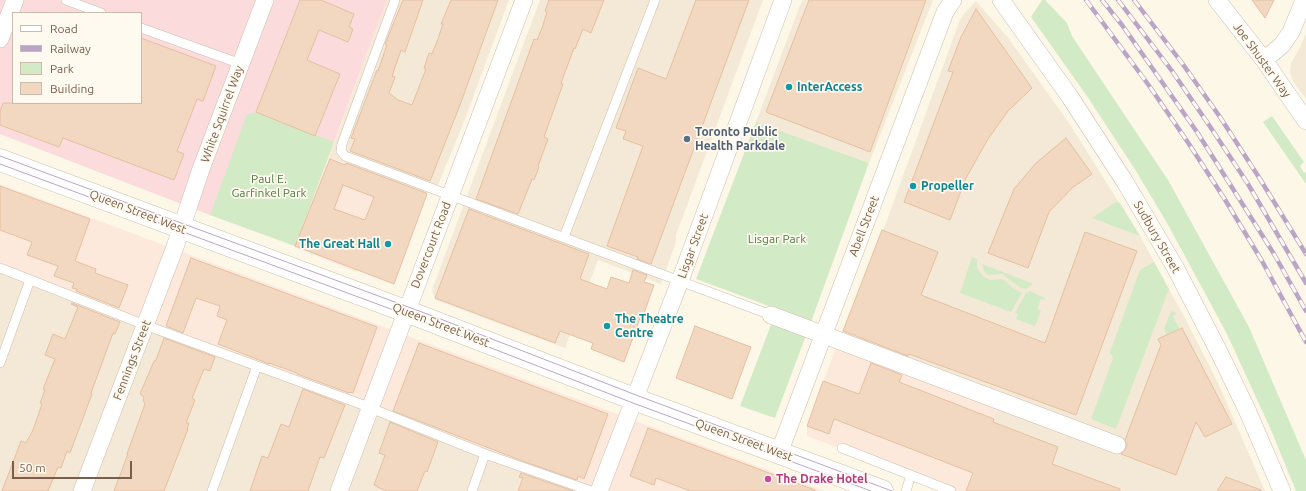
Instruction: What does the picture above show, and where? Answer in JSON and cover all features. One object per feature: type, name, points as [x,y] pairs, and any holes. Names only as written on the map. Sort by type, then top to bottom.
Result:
[{"type":"main road","name":"Queen Street West","points":[[0,160],[407,312],[634,399],[779,452],[853,486],[882,491]]},
{"type":"street","name":"White Squirrel Way","points":[[181,228],[201,169],[265,0]]},
{"type":"street","name":"Dovercourt Road","points":[[339,491],[524,0]]},
{"type":"street","name":"Lisgar Street","points":[[599,491],[680,281],[783,0]]},
{"type":"street","name":"Abell Street","points":[[779,452],[945,12],[953,0]]},
{"type":"street","name":"Sudbury Street","points":[[1001,0],[1070,97],[1125,182],[1175,266],[1248,412],[1282,491]]},
{"type":"street","name":"Joe Shuster Way","points":[[1217,0],[1264,60],[1306,121]]},
{"type":"street","points":[[1264,60],[1282,45],[1291,32],[1304,0]]},
{"type":"street","points":[[0,39],[8,9]]},
{"type":"street","name":"Fennings Street","points":[[82,491],[181,228]]},
{"type":"street","points":[[772,315],[1117,445]]},
{"type":"lane","points":[[66,0],[98,12]]},
{"type":"lane","points":[[395,0],[342,144],[341,151],[345,156],[772,315]]},
{"type":"lane","points":[[564,237],[655,0]]},
{"type":"lane","points":[[142,28],[241,64]]},
{"type":"lane","points":[[0,268],[145,325],[257,366],[485,454],[591,491]]},
{"type":"lane","points":[[0,363],[30,280]]},
{"type":"lane","points":[[212,491],[257,366]]},
{"type":"lane","points":[[842,448],[951,491]]},
{"type":"lane","points":[[472,491],[485,454]]},
{"type":"lane","points":[[906,491],[911,476]]},
{"type":"shaded area","points":[[0,0],[387,0],[295,246],[0,134]]},
{"type":"shaded area","points":[[387,0],[509,0],[465,119],[438,185],[427,194],[329,157]]},
{"type":"shaded area","points":[[540,0],[763,0],[676,235],[676,242],[661,284],[598,260],[565,348],[436,300],[432,292]]},
{"type":"shaded area","points":[[802,0],[933,0],[869,163],[756,122]]},
{"type":"shaded area","points":[[976,1],[1009,39],[1069,123],[1140,236],[1187,322],[1218,383],[1265,491],[965,491],[1001,399],[840,337],[887,220],[959,22],[963,15]]},
{"type":"shaded area","points":[[1306,34],[1306,99],[1293,81],[1290,72],[1291,63]]},
{"type":"shaded area","points":[[329,157],[392,182],[357,272],[294,247]]},
{"type":"shaded area","points":[[0,184],[824,491],[600,491],[0,266]]},
{"type":"shaded area","points":[[0,266],[600,491],[0,491]]},
{"type":"shaded area","points":[[840,337],[1001,399],[965,491],[952,491],[807,436],[807,426]]},
{"type":"green space","points":[[1042,0],[1045,0],[1067,23],[1072,36],[1168,180],[1249,327],[1306,460],[1306,491],[1296,491],[1271,430],[1227,334],[1167,223],[1136,171],[1089,99],[1031,17]]},
{"type":"green space","name":"Paul E. Garfinkel Park","points":[[256,112],[334,142],[295,246],[210,215],[247,114]]},
{"type":"green space","points":[[1272,116],[1304,162],[1300,166],[1304,173],[1306,172],[1306,184],[1263,122]]},
{"type":"green space","name":"Lisgar Park","points":[[756,122],[869,163],[775,418],[740,406],[777,309],[696,279]]},
{"type":"green space","points":[[1116,202],[1120,203],[1140,236],[1092,218]]},
{"type":"green space","points":[[972,257],[977,259],[977,268],[984,277],[990,280],[1004,280],[1013,288],[1022,293],[1011,312],[960,293]]},
{"type":"green space","points":[[1154,262],[1169,289],[1116,429],[1091,419],[1113,358],[1110,352],[1140,270]]},
{"type":"green space","points":[[982,264],[1033,284],[1026,289],[1021,288],[1002,274],[988,275],[984,271]]},
{"type":"green space","points":[[1030,291],[1045,298],[1044,300],[1041,299],[1037,309],[1041,311],[1035,326],[1016,319],[1018,314],[1015,313],[1026,293]]},
{"type":"green space","points":[[1171,311],[1177,313],[1173,316],[1179,329],[1167,335],[1164,329]]},
{"type":"building","points":[[300,0],[321,0],[354,14],[349,27],[353,29],[348,42],[319,30],[307,60],[340,74],[315,136],[256,112]]},
{"type":"building","points":[[403,0],[423,0],[405,52],[401,50],[392,76],[395,77],[389,93],[398,100],[412,105],[426,69],[424,68],[429,53],[432,54],[443,24],[441,24],[451,0],[498,0],[460,105],[430,181],[350,151],[355,139],[351,138],[377,70],[378,71],[387,45],[385,44]]},
{"type":"building","points":[[549,0],[604,0],[591,33],[583,29],[575,49],[574,48],[544,137],[548,139],[538,166],[539,167],[534,180],[532,179],[518,214],[476,199],[534,39],[537,40],[542,28],[547,12],[545,11]]},
{"type":"building","points":[[696,0],[749,0],[651,264],[637,259],[638,257],[607,246],[643,146],[623,139],[626,131],[616,128],[638,68],[666,79]]},
{"type":"building","points":[[809,0],[926,0],[870,152],[766,112]]},
{"type":"building","points":[[1252,0],[1274,0],[1265,18]]},
{"type":"building","points":[[976,9],[1032,88],[1008,111],[988,139],[966,178],[950,220],[904,202],[953,72],[948,71],[961,37]]},
{"type":"building","points":[[142,38],[216,66],[203,101],[197,99],[177,151],[184,154],[174,180],[63,138],[59,147],[0,125],[0,111],[3,103],[142,104]]},
{"type":"building","points":[[1066,138],[1092,174],[1072,188],[1049,212],[1028,268],[988,253],[1014,189],[1036,163]]},
{"type":"building","points":[[330,159],[345,165],[346,163],[427,194],[394,284],[295,246]],"holes":[[[343,185],[374,197],[365,220],[334,209]]]},
{"type":"building","points":[[0,186],[90,219],[75,261],[96,269],[95,273],[128,285],[119,308],[76,291],[77,289],[72,288],[74,283],[54,276],[58,266],[27,255],[32,242],[0,230]]},
{"type":"building","points":[[469,209],[589,254],[580,279],[607,289],[611,277],[629,283],[633,270],[647,275],[644,282],[654,285],[624,362],[591,349],[593,343],[560,331],[555,343],[435,298]]},
{"type":"building","points":[[882,230],[938,252],[921,295],[1045,343],[1085,232],[1137,251],[1076,415],[909,354],[908,356],[843,331]]},
{"type":"building","points":[[191,258],[377,327],[353,393],[349,393],[269,364],[218,344],[227,320],[217,316],[220,306],[196,298],[183,333],[166,326]]},
{"type":"building","points":[[72,303],[120,322],[115,334],[113,333],[70,453],[67,451],[61,468],[58,467],[48,491],[2,491],[21,441],[26,443],[33,430],[42,404],[40,403],[45,390],[43,389],[55,359],[45,355],[53,334],[65,339],[78,307],[71,304]]},
{"type":"building","points":[[695,326],[751,347],[732,399],[676,378]]},
{"type":"building","points":[[1182,328],[1232,424],[1205,437],[1196,422],[1176,475],[1121,454],[1126,448],[1127,444],[1125,440],[1161,345],[1158,339]]},
{"type":"building","points":[[164,338],[215,357],[210,371],[204,369],[192,398],[195,400],[186,423],[189,423],[188,429],[164,491],[114,491],[145,404],[143,400],[144,397],[140,394],[154,361],[156,360]]},
{"type":"building","points":[[419,343],[608,414],[584,479],[578,476],[577,480],[525,462],[393,411]]},
{"type":"building","points":[[871,363],[902,375],[899,382],[994,419],[993,422],[1058,447],[1052,464],[1120,489],[1120,491],[966,491],[973,473],[834,419],[829,434],[807,426],[823,381],[859,394]]},
{"type":"building","points":[[303,389],[345,405],[324,458],[320,457],[308,491],[250,491],[262,456],[268,458],[281,424],[289,427]]},
{"type":"building","points":[[390,422],[438,442],[427,472],[425,471],[417,491],[387,491],[374,485],[385,455],[379,453]]},
{"type":"building","points":[[648,428],[815,491],[690,491],[656,478],[654,485],[630,476]]},
{"type":"building","points":[[521,473],[573,491],[518,491],[523,478],[519,477]]},
{"type":"building","points":[[1226,477],[1261,490],[1261,491],[1217,491]]},
{"type":"tram line","points":[[0,156],[438,318],[636,395],[892,491]]},
{"type":"tram line","points":[[0,164],[388,308],[633,403],[871,491]]},
{"type":"railway","points":[[1086,0],[1150,87],[1224,198],[1262,261],[1306,342]]},
{"type":"railway","points":[[1102,0],[1122,25],[1197,132],[1274,254],[1306,311]]},
{"type":"railway","points":[[1118,0],[1172,71],[1209,125],[1248,184],[1306,283]]},
{"type":"railway","points":[[1134,0],[1182,63],[1220,117],[1306,254]]},
{"type":"place","name":"InterAccess","points":[[789,87]]},
{"type":"place","name":"Toronto Public Health Parkdale","points":[[687,139]]},
{"type":"place","name":"Propeller","points":[[913,186]]},
{"type":"place","name":"The Great Hall","points":[[388,244]]},
{"type":"place","name":"The Theatre Centre","points":[[607,326]]},
{"type":"place","name":"The Drake Hotel","points":[[768,479]]}]
